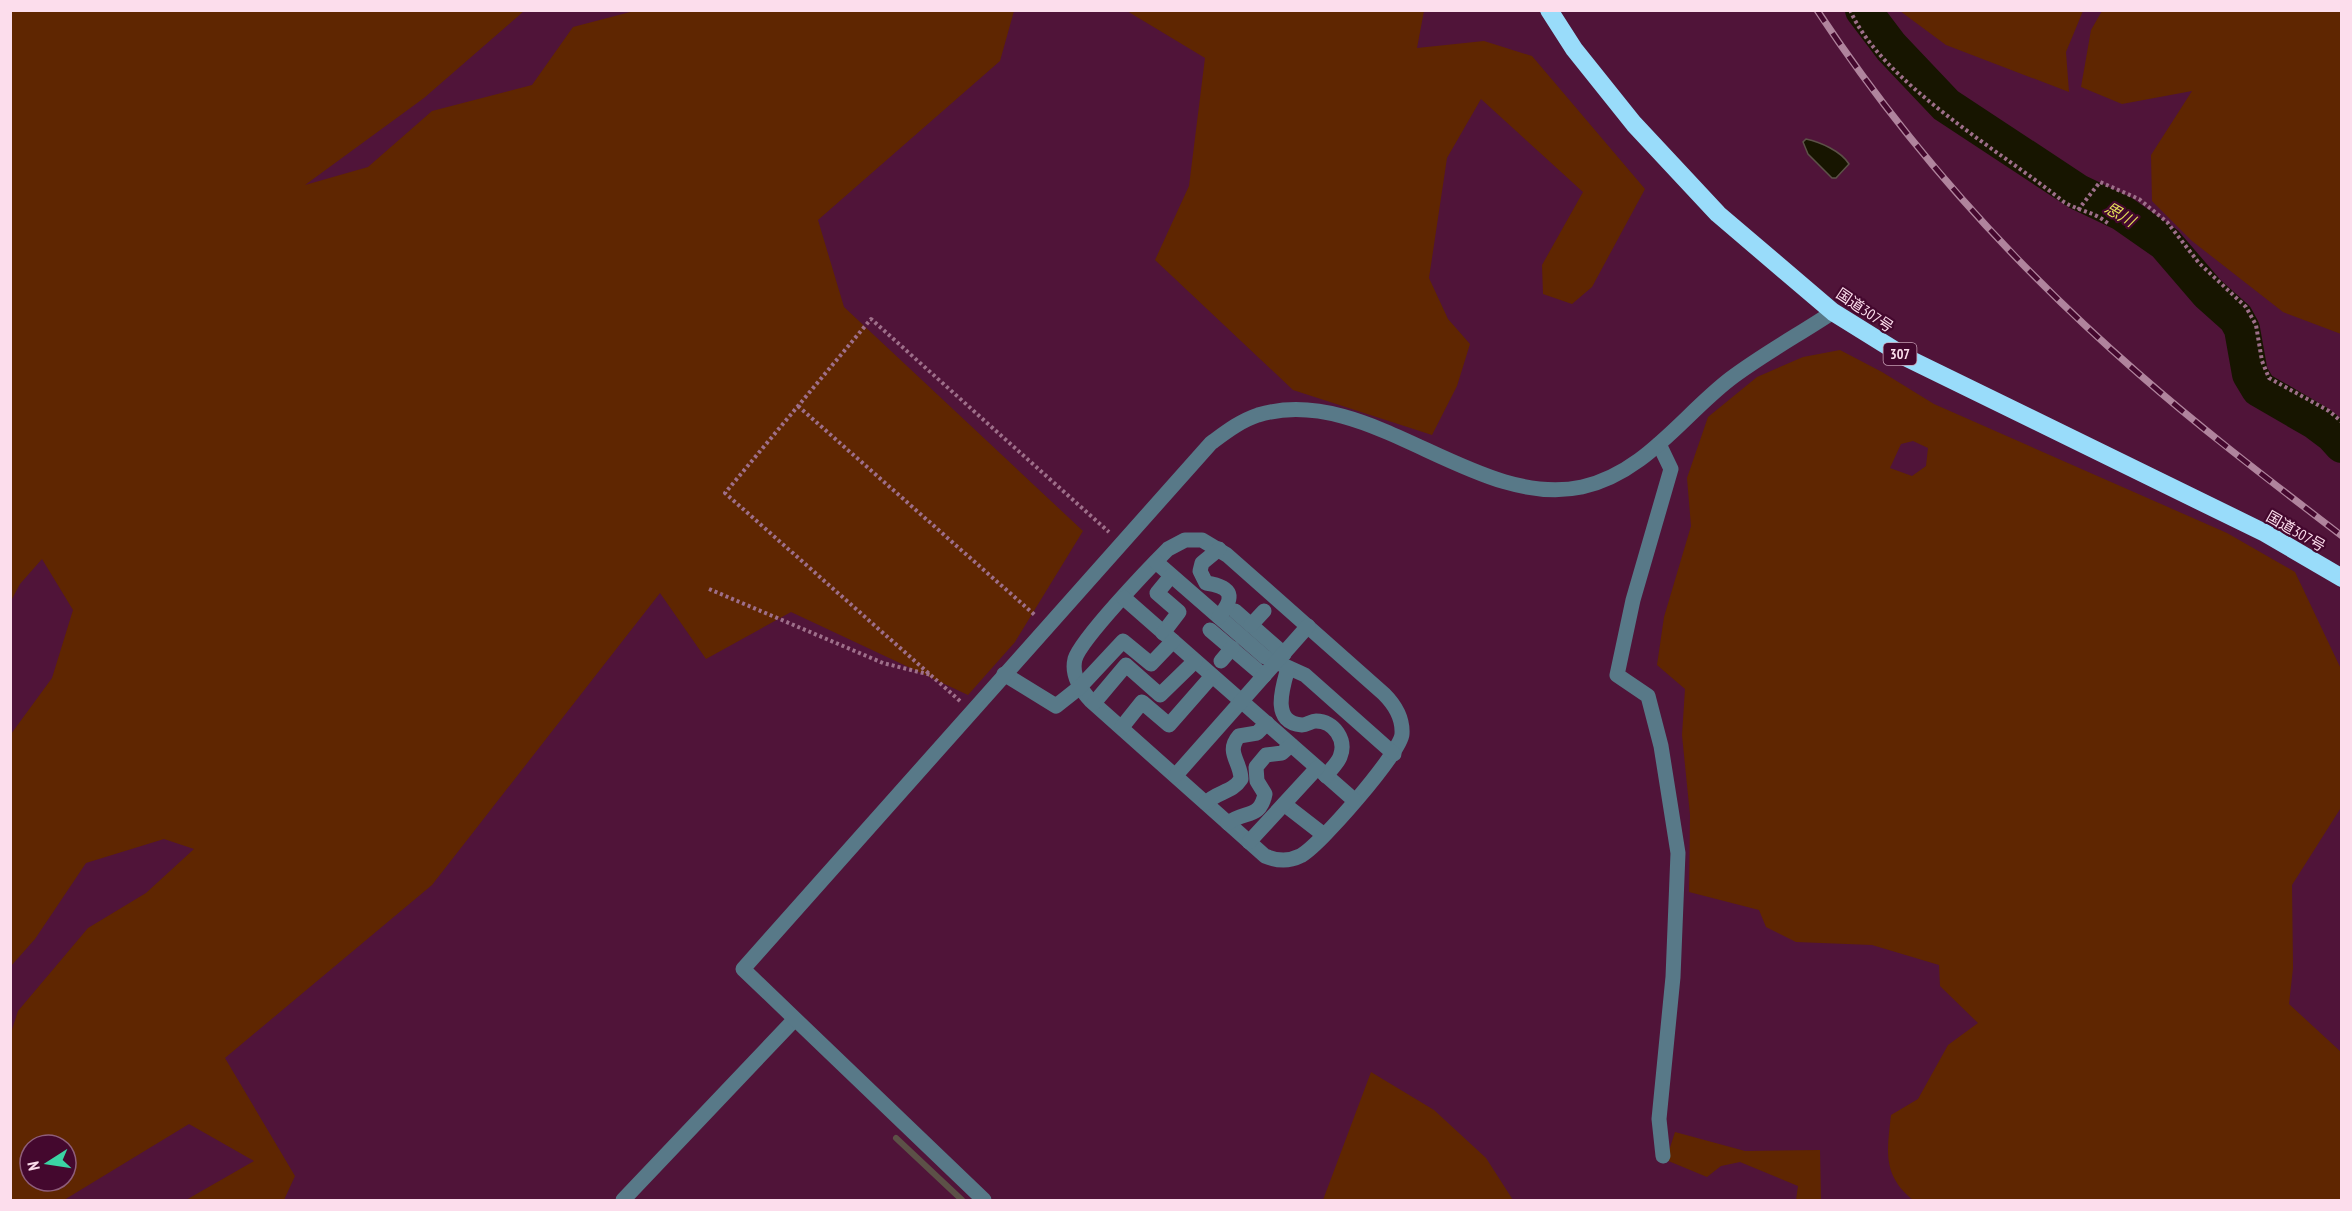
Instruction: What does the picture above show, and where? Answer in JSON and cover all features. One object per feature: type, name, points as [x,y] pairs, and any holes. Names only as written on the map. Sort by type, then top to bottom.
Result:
[{"type":"highway","name":"国道307号","points":[[1549,10],[1574,49],[1634,124],[1710,206],[1833,312],[1906,358],[2265,533],[2342,579]]},
{"type":"street","points":[[984,1200],[743,969],[1211,443],[1235,425],[1257,416],[1282,410],[1305,409],[1334,415],[1408,441],[1493,478],[1524,487],[1555,492],[1606,481],[1631,467],[1730,379],[1833,312]]},
{"type":"street","points":[[1659,444],[1671,469],[1633,600],[1617,675],[1648,696],[1661,746],[1678,853],[1673,977],[1659,1119],[1663,1156]]},
{"type":"street","points":[[1185,540],[1202,540],[1219,549],[1390,700],[1400,717],[1402,725],[1400,743],[1394,753],[1324,835],[1303,855],[1287,860],[1265,856],[1094,703],[1080,687],[1075,668],[1078,651],[1156,562],[1168,549],[1185,540]]},
{"type":"street","points":[[1219,549],[1202,563],[1200,571],[1206,583],[1222,586],[1227,591],[1230,599],[1219,617]]},
{"type":"street","points":[[1156,562],[1219,617],[1316,684],[1394,753]]},
{"type":"street","points":[[1004,674],[1056,706],[1080,687],[1123,641],[1151,664],[1168,637],[1179,612],[1157,593],[1171,576]]},
{"type":"street","points":[[1124,598],[1354,800]]},
{"type":"street","points":[[1235,611],[1282,662],[1280,696],[1282,712],[1290,721],[1303,725],[1316,721],[1331,725],[1339,733],[1342,745],[1340,757],[1284,804],[1249,842]]},
{"type":"street","points":[[1251,626],[1264,611]]},
{"type":"street","points":[[1176,775],[1264,676],[1282,662],[1308,626]]},
{"type":"street","points":[[1210,630],[1264,676]]},
{"type":"street","points":[[1221,661],[1232,648]]},
{"type":"street","points":[[1094,703],[1126,665],[1160,695],[1195,661]]},
{"type":"street","points":[[1122,727],[1142,702],[1169,725],[1212,676]]},
{"type":"street","points":[[1206,803],[1215,794],[1230,791],[1241,779],[1241,770],[1232,755],[1235,741],[1247,733],[1257,734],[1267,723]]},
{"type":"street","points":[[1228,823],[1239,815],[1256,812],[1262,808],[1265,794],[1257,781],[1256,767],[1266,755],[1282,753],[1291,745]]},
{"type":"street","points":[[1284,804],[1324,835]]},
{"type":"street","points":[[622,1200],[794,1020]]},
{"type":"path","points":[[1850,10],[1857,27],[1893,67],[1935,106],[2078,210],[2096,213],[2110,225]]},
{"type":"path","points":[[2078,210],[2100,182],[2139,199],[2167,222],[2199,263],[2246,307],[2256,325],[2262,361],[2269,378],[2329,411],[2342,422]]},
{"type":"path","points":[[972,711],[725,493],[872,319],[1122,544]]},
{"type":"path","points":[[798,406],[1047,626]]},
{"type":"path","points":[[709,589],[883,663],[933,676]]},
{"type":"shaded area","points":[[11,10],[524,11],[424,98],[305,185],[368,167],[432,111],[532,85],[573,27],[638,10],[1014,11],[1000,61],[818,220],[844,307],[1083,531],[1015,642],[968,695],[791,612],[706,659],[660,593],[432,885],[225,1058],[295,1176],[284,1200],[186,1200],[254,1161],[189,1124],[78,1191],[78,1133],[18,1133],[18,1193],[76,1193],[64,1200],[11,1200],[10,1036],[18,1011],[88,928],[146,893],[194,849],[164,839],[86,863],[35,939],[11,966],[11,734],[52,678],[73,610],[42,559],[20,584],[11,601]]},
{"type":"shaded area","points":[[1127,11],[1424,11],[1417,48],[1484,41],[1532,56],[1645,189],[1592,287],[1572,304],[1543,294],[1542,265],[1583,192],[1481,99],[1447,158],[1429,278],[1448,319],[1470,344],[1457,386],[1432,435],[1293,390],[1155,260],[1189,186],[1205,58]]},
{"type":"shaded area","points":[[1900,11],[2083,11],[2066,52],[2069,92],[1946,45]]},
{"type":"shaded area","points":[[2102,11],[2341,11],[2341,334],[2283,312],[2192,241],[2152,201],[2151,155],[2192,91],[2122,104],[2081,87],[2091,30]]},
{"type":"shaded area","points":[[1806,139],[1830,148],[1849,164],[1836,178],[1832,178],[1808,154],[1803,142]]},
{"type":"shaded area","points":[[1840,350],[1882,372],[1934,404],[2227,533],[2295,572],[2341,669],[2342,806],[2292,885],[2293,968],[2289,1004],[2341,1052],[2341,1200],[1913,1200],[1903,1191],[1891,1172],[1888,1140],[1891,1115],[1918,1099],[1948,1045],[1978,1023],[1940,986],[1939,965],[1872,945],[1796,942],[1766,927],[1759,910],[1689,892],[1690,815],[1682,735],[1685,689],[1657,665],[1664,617],[1691,526],[1687,478],[1708,417],[1757,377],[1803,357]],"holes":[[[1913,441],[1928,448],[1926,466],[1912,476],[1890,468],[1901,444]]]},
{"type":"shaded area","points":[[1371,1072],[1434,1110],[1486,1158],[1513,1200],[1323,1200]]},
{"type":"shaded area","points":[[1675,1132],[1745,1151],[1820,1150],[1821,1200],[1796,1200],[1798,1186],[1740,1162],[1721,1166],[1707,1177],[1666,1160]]},
{"type":"waterway","name":"思川","points":[[1863,10],[1891,47],[1946,105],[2078,192],[2122,213],[2165,243],[2208,293],[2236,318],[2242,329],[2250,374],[2259,389],[2316,422],[2342,445]]},
{"type":"waterway","points":[[896,1138],[962,1200]]},
{"type":"railway","points":[[1817,10],[1851,60],[1926,157],[2007,248],[2094,333],[2164,395],[2342,536]]}]
